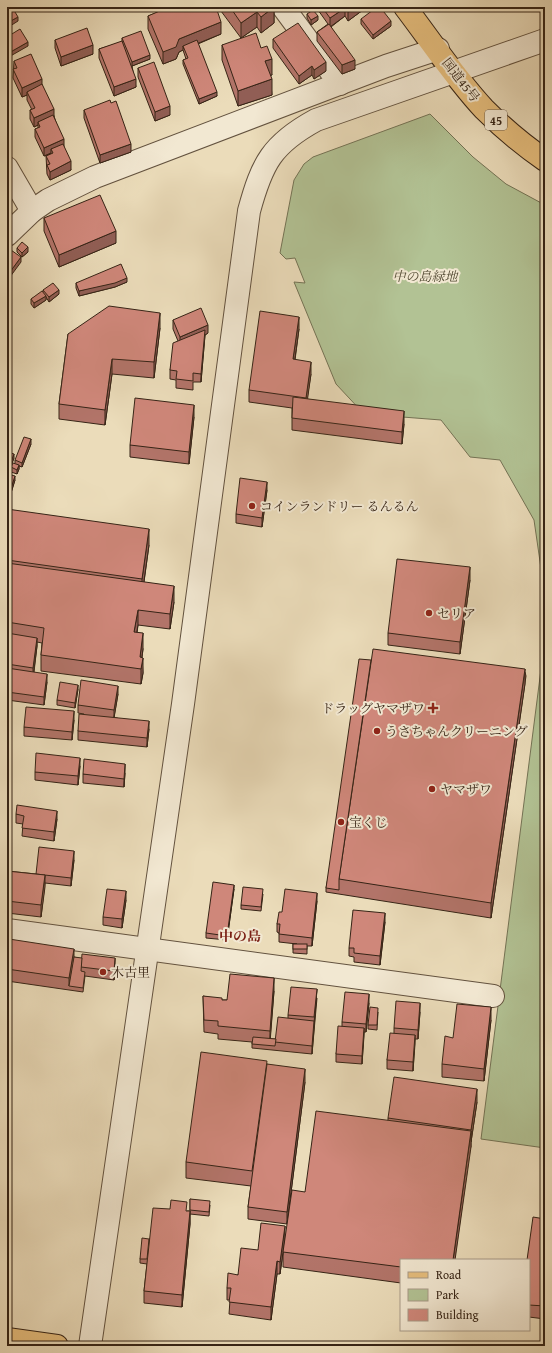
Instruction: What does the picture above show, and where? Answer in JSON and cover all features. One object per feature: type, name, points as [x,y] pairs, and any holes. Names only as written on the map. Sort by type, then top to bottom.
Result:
[{"type":"main road","name":"国道45号","points":[[405,7],[438,49],[453,72],[489,114],[517,141],[545,160]]},
{"type":"main road","points":[[7,1339],[57,1346]]},
{"type":"street","points":[[283,7],[340,84]]},
{"type":"street","points":[[90,1346],[183,704],[249,211],[256,187],[267,162],[275,150],[294,132],[316,120],[545,40]]},
{"type":"street","points":[[7,235],[32,211],[48,200],[95,176],[340,84],[438,49]]},
{"type":"street","points":[[7,168],[32,211]]},
{"type":"street","points":[[7,930],[494,996]]},
{"type":"green space","name":"中の島緑地","points":[[430,114],[473,157],[506,184],[545,205],[545,596],[534,520],[500,460],[470,457],[441,420],[364,414],[336,384],[294,282],[305,283],[295,258],[286,259],[280,253],[294,180],[304,164],[313,157]]},
{"type":"green space","points":[[545,638],[545,1148],[481,1139]]},
{"type":"building","points":[[7,7],[12,7],[18,17],[7,23]]},
{"type":"building","points":[[169,7],[192,7],[194,11],[205,7],[216,7],[221,22],[179,39],[176,47],[163,52],[148,16]]},
{"type":"building","points":[[230,7],[274,7],[261,17],[257,12],[241,23]]},
{"type":"building","points":[[322,7],[355,7],[348,12],[345,8],[330,18]]},
{"type":"building","points":[[377,7],[380,7],[391,21],[373,35],[361,19]]},
{"type":"building","points":[[313,10],[318,16],[311,20],[307,14]]},
{"type":"building","points":[[298,23],[326,62],[314,70],[312,66],[299,76],[273,39]]},
{"type":"building","points":[[329,24],[355,60],[342,65],[317,32]]},
{"type":"building","points":[[87,28],[93,45],[61,57],[55,40]]},
{"type":"building","points":[[20,29],[28,42],[7,54],[7,37]]},
{"type":"building","points":[[141,31],[150,55],[132,62],[122,38]]},
{"type":"building","points":[[256,33],[261,48],[267,46],[272,59],[265,61],[272,79],[238,91],[222,45]]},
{"type":"building","points":[[197,40],[217,92],[199,99],[183,60],[188,58],[183,46]]},
{"type":"building","points":[[122,41],[136,79],[114,87],[99,49]]},
{"type":"building","points":[[31,54],[42,79],[22,88],[13,69],[17,68],[14,61]]},
{"type":"building","points":[[154,62],[170,106],[155,112],[138,68]]},
{"type":"building","points":[[42,84],[54,109],[34,118],[30,110],[35,108],[27,92]]},
{"type":"building","points":[[110,100],[111,103],[116,101],[131,144],[100,155],[84,110]]},
{"type":"building","points":[[53,115],[64,139],[44,148],[35,129],[40,127],[38,122]]},
{"type":"building","points":[[63,144],[71,161],[50,172],[47,165],[50,164],[46,156],[53,153],[51,149]]},
{"type":"building","points":[[7,191],[10,197],[7,198]]},
{"type":"building","points":[[100,195],[116,231],[59,255],[44,218]]},
{"type":"building","points":[[22,242],[28,247],[22,253],[17,248]]},
{"type":"building","points":[[8,248],[21,257],[7,276],[7,249]]},
{"type":"building","points":[[121,264],[127,278],[115,283],[79,291],[76,283]]},
{"type":"building","points":[[53,283],[59,290],[49,297],[43,290]]},
{"type":"building","points":[[42,291],[46,296],[34,303],[31,299]]},
{"type":"building","points":[[109,306],[160,313],[154,362],[112,359],[105,410],[59,404],[68,334]]},
{"type":"building","points":[[201,308],[208,325],[180,337],[173,320]]},
{"type":"building","points":[[260,311],[299,317],[293,359],[311,362],[306,398],[249,390]]},
{"type":"building","points":[[205,330],[201,374],[193,373],[193,381],[176,379],[177,371],[170,370],[173,343]]},
{"type":"building","points":[[293,397],[404,411],[402,432],[292,418]]},
{"type":"building","points":[[135,398],[194,405],[189,452],[130,445]]},
{"type":"building","points":[[24,437],[31,439],[22,463],[15,460]]},
{"type":"building","points":[[8,452],[14,454],[9,467],[7,466]]},
{"type":"building","points":[[13,463],[19,465],[17,470],[11,467]]},
{"type":"building","points":[[7,474],[15,476],[10,491],[7,490]]},
{"type":"building","points":[[240,478],[267,482],[262,518],[236,514]]},
{"type":"building","points":[[7,509],[149,529],[142,579],[7,560]]},
{"type":"building","name":"セリア","points":[[397,559],[470,567],[460,642],[388,633]]},
{"type":"building","points":[[7,563],[174,586],[170,614],[138,610],[134,632],[143,633],[140,657],[143,658],[141,669],[41,655],[44,628],[7,622]]},
{"type":"building","points":[[7,633],[37,638],[33,668],[7,664]]},
{"type":"building","name":"ヤマザワ","points":[[373,649],[525,669],[491,903],[339,879]]},
{"type":"building","points":[[359,659],[371,660],[339,879],[339,890],[326,888]]},
{"type":"building","points":[[7,668],[47,674],[44,697],[7,692]]},
{"type":"building","points":[[81,680],[118,686],[114,710],[78,705]]},
{"type":"building","points":[[60,682],[78,685],[75,703],[57,700]]},
{"type":"building","points":[[26,707],[74,711],[72,732],[24,727]]},
{"type":"building","points":[[79,714],[149,721],[147,738],[78,731]]},
{"type":"building","points":[[36,753],[80,758],[78,776],[35,772]]},
{"type":"building","points":[[84,759],[125,764],[124,779],[83,774]]},
{"type":"building","points":[[17,805],[57,811],[54,832],[22,828],[24,816],[16,814]]},
{"type":"building","points":[[39,847],[74,851],[71,878],[36,874]]},
{"type":"building","points":[[7,871],[45,875],[41,905],[7,901]]},
{"type":"building","points":[[213,882],[234,885],[227,936],[206,933]]},
{"type":"building","points":[[243,887],[263,889],[261,907],[241,905]]},
{"type":"building","points":[[107,889],[126,891],[122,919],[103,917]]},
{"type":"building","points":[[285,889],[317,893],[312,938],[279,934],[280,924],[277,924],[279,912],[282,912]]},
{"type":"building","points":[[353,910],[385,913],[380,956],[354,953],[354,948],[349,948]]},
{"type":"building","points":[[9,939],[74,949],[69,978],[7,969],[7,950]]},
{"type":"building","points":[[293,944],[307,944],[307,949],[293,949]]},
{"type":"building","points":[[82,954],[115,958],[114,971],[81,967]]},
{"type":"building","points":[[74,957],[82,958],[81,971],[85,972],[83,988],[69,986]]},
{"type":"building","points":[[230,974],[274,978],[270,1031],[218,1026],[218,1021],[204,1020],[203,996],[227,1000]]},
{"type":"building","points":[[291,987],[317,989],[314,1017],[288,1015]]},
{"type":"building","points":[[345,992],[369,994],[366,1024],[342,1022]]},
{"type":"building","points":[[396,1001],[420,1003],[418,1030],[394,1028]]},
{"type":"building","points":[[457,1004],[491,1007],[484,1069],[442,1064],[445,1036],[453,1038]]},
{"type":"building","points":[[370,1007],[378,1008],[377,1025],[368,1025]]},
{"type":"building","points":[[278,1017],[314,1021],[312,1046],[275,1042]]},
{"type":"building","points":[[338,1026],[364,1028],[362,1056],[336,1054]]},
{"type":"building","points":[[390,1033],[415,1035],[413,1062],[387,1060]]},
{"type":"building","points":[[253,1037],[276,1039],[275,1046],[252,1044]]},
{"type":"building","points":[[201,1052],[267,1061],[252,1171],[186,1162]]},
{"type":"building","points":[[267,1064],[305,1069],[287,1212],[248,1207]]},
{"type":"building","points":[[394,1077],[477,1089],[471,1130],[388,1118]]},
{"type":"building","points":[[316,1111],[471,1131],[453,1259],[400,1259],[400,1267],[283,1252],[292,1190],[305,1192]]},
{"type":"building","points":[[190,1199],[210,1201],[209,1212],[190,1210]]},
{"type":"building","points":[[171,1200],[187,1202],[186,1211],[190,1211],[182,1295],[144,1291],[153,1208],[170,1209]]},
{"type":"building","points":[[533,1217],[545,1219],[545,1306],[530,1305],[530,1259],[527,1259]]},
{"type":"building","points":[[261,1223],[285,1226],[280,1262],[277,1261],[271,1307],[229,1302],[231,1288],[227,1288],[228,1273],[238,1275],[241,1248],[258,1250]]},
{"type":"building","points":[[142,1238],[149,1239],[147,1259],[140,1259]]},
{"type":"place","name":"コインランドリー るんるん","points":[[252,506]]},
{"type":"place","name":"セリア","points":[[429,613]]},
{"type":"place","name":"ドラッグヤマザワ","points":[[433,708]]},
{"type":"place","name":"うさちゃんクリーニング","points":[[377,731]]},
{"type":"place","name":"ヤマザワ","points":[[432,789]]},
{"type":"place","name":"宝くじ","points":[[341,822]]},
{"type":"place","name":"木古里","points":[[103,972]]},
{"type":"district","name":"中の島","points":[[240,936]]}]
